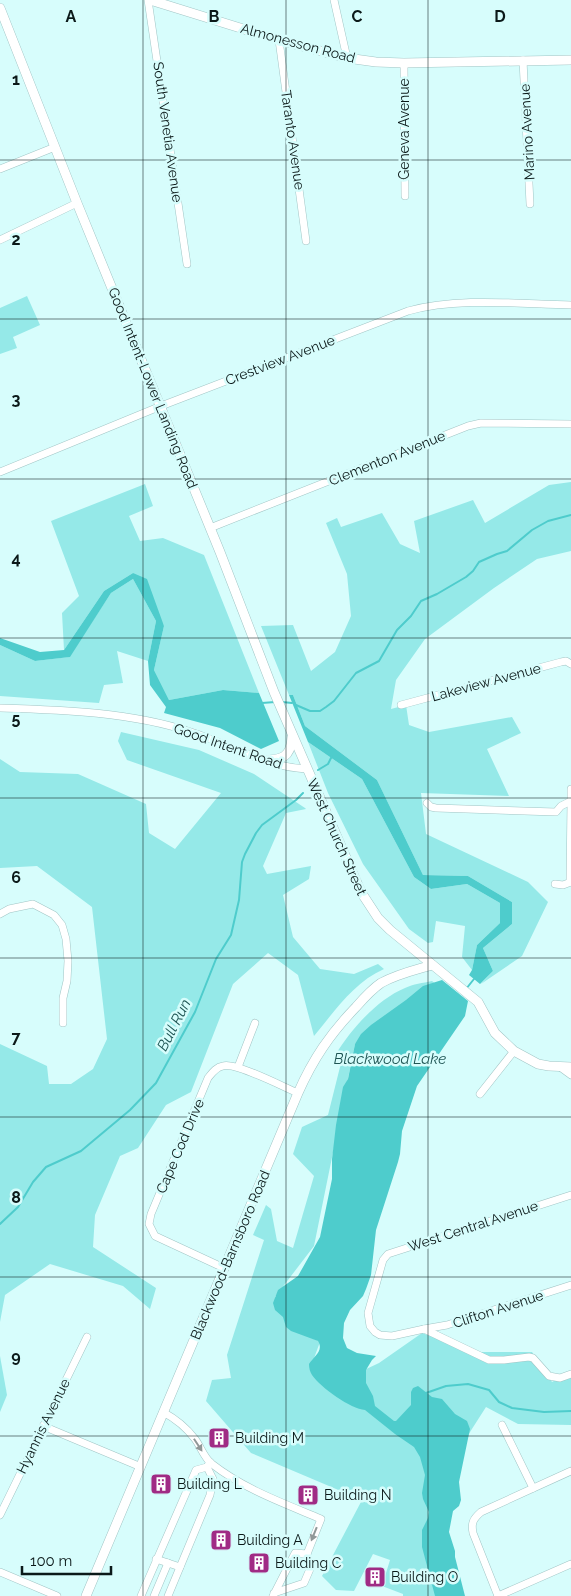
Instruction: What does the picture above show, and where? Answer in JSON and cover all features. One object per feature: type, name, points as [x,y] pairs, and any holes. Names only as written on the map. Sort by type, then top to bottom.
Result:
[{"type":"main road","name":"Almonesson Road","points":[[149,0],[279,40],[348,58],[376,62],[571,60]]},
{"type":"main road","name":"Good Intent-Lower Landing Road","points":[[0,8],[306,768]]},
{"type":"main road","points":[[263,760],[276,760],[287,755],[291,746],[291,732]]},
{"type":"main road","name":"West Church Street","points":[[306,768],[361,892],[370,907],[390,930],[474,998],[482,1007],[498,1037],[514,1052],[538,1064],[571,1067]]},
{"type":"main road","name":"Blackwood-Barnsboro Road","points":[[86,1596],[312,1062],[322,1046],[352,1010],[377,986],[389,979],[432,965]]},
{"type":"street","name":"South Venetia Avenue","points":[[149,0],[188,264]]},
{"type":"street","points":[[334,0],[348,58]]},
{"type":"street","name":"Taranto Avenue","points":[[279,40],[306,241]]},
{"type":"street","name":"Marino Avenue","points":[[524,60],[530,204]]},
{"type":"street","name":"Geneva Avenue","points":[[404,62],[405,196]]},
{"type":"street","points":[[0,169],[55,147]]},
{"type":"street","points":[[0,240],[77,203]]},
{"type":"street","name":"Crestview Avenue","points":[[0,472],[161,406],[408,311],[429,305],[458,303],[571,305]]},
{"type":"street","name":"Clementon Avenue","points":[[210,528],[481,422],[571,424]]},
{"type":"street","name":"Lakeview Avenue","points":[[401,705],[561,662],[566,661],[571,664]]},
{"type":"street","name":"Good Intent Road","points":[[0,708],[91,713],[139,719],[192,732],[263,760],[284,766],[306,768]]},
{"type":"street","points":[[555,884],[563,885],[570,882],[571,790]]},
{"type":"street","points":[[427,803],[431,807],[436,808],[556,812],[561,806],[571,801]]},
{"type":"street","points":[[0,914],[9,909],[34,904],[54,915],[62,925],[66,939],[68,961],[67,981],[63,998],[63,1024]]},
{"type":"street","points":[[255,1023],[238,1067],[298,1093]]},
{"type":"street","points":[[480,1094],[514,1052]]},
{"type":"street","name":"Cape Cod Drive","points":[[224,1268],[160,1239],[152,1233],[149,1224],[151,1214],[208,1078],[221,1066],[232,1065],[238,1067]]},
{"type":"street","points":[[560,1067],[571,1075]]},
{"type":"street","name":"West Central Avenue","points":[[382,1266],[385,1257],[392,1252],[571,1195]]},
{"type":"street","name":"Clifton Avenue","points":[[382,1266],[368,1313],[370,1326],[375,1332],[386,1336],[447,1325],[571,1285]]},
{"type":"street","points":[[424,1329],[489,1360],[529,1357],[533,1358],[549,1376],[560,1378],[571,1374]]},
{"type":"street","name":"Hyannis Avenue","points":[[0,1515],[87,1337]]},
{"type":"street","points":[[163,1412],[178,1420],[195,1439],[213,1479],[210,1495],[168,1596]]},
{"type":"street","points":[[502,1425],[533,1488]]},
{"type":"street","points":[[43,1426],[141,1467]]},
{"type":"street","points":[[208,1465],[242,1485],[320,1520],[307,1554],[310,1569],[304,1583],[273,1595]]},
{"type":"street","points":[[141,1596],[196,1470],[208,1465]]},
{"type":"street","points":[[571,1471],[481,1512],[472,1521],[473,1533],[498,1596],[571,1564]]},
{"type":"street","points":[[273,1595],[295,1553],[307,1554]]},
{"type":"street","points":[[156,1559],[180,1567]]},
{"type":"street","points":[[154,1596],[168,1563]]},
{"type":"street","points":[[0,1572],[57,1596]]},
{"type":"shaded area","points":[[27,296],[40,325],[13,337],[17,348],[0,354],[0,308]]},
{"type":"shaded area","points":[[571,482],[571,551],[537,559],[494,588],[425,639],[396,680],[391,709],[406,705],[409,725],[429,732],[512,717],[521,733],[487,749],[509,796],[421,793],[426,834],[528,882],[548,902],[522,956],[481,984],[493,971],[483,948],[512,924],[512,902],[468,876],[423,875],[377,780],[305,726],[293,695],[289,695],[261,626],[293,625],[311,671],[335,652],[351,616],[347,574],[326,523],[337,518],[341,527],[382,513],[400,544],[420,553],[414,521],[473,500],[485,523],[549,485]]},
{"type":"shaded area","points":[[145,484],[153,506],[129,516],[140,541],[163,538],[204,555],[259,693],[223,690],[169,700],[154,670],[164,626],[133,573],[104,591],[64,650],[62,613],[79,596],[51,521]]},
{"type":"shaded area","points":[[133,579],[156,621],[148,661],[117,651],[123,683],[104,685],[99,703],[0,696],[0,645],[35,661],[69,657],[111,593]]},
{"type":"shaded area","points":[[121,732],[199,750],[254,774],[305,808],[286,813],[263,866],[267,874],[311,866],[309,879],[283,895],[293,937],[320,969],[354,974],[378,964],[384,969],[354,990],[314,1036],[298,975],[268,953],[233,984],[191,1092],[166,1105],[138,1148],[120,1156],[95,1215],[93,1247],[156,1288],[150,1309],[123,1286],[50,1264],[5,1295],[0,1322],[0,1044],[47,1066],[49,1084],[71,1084],[93,1069],[107,1039],[92,907],[37,866],[0,868],[0,759],[20,772],[78,774],[146,804],[149,833],[175,849],[221,793],[127,760],[118,741]]},
{"type":"shaded area","points":[[308,742],[362,779],[414,877],[431,889],[467,884],[500,903],[500,923],[477,945],[472,970],[462,957],[465,926],[436,921],[433,942],[428,943],[409,929],[363,864],[328,793]]},
{"type":"shaded area","points":[[432,981],[436,984],[355,1044],[314,1246],[275,1297],[298,1330],[320,1342],[310,1369],[326,1388],[379,1363],[422,1333],[475,1352],[532,1352],[552,1382],[571,1372],[571,1425],[518,1424],[486,1407],[470,1432],[429,1512],[437,1596],[403,1596],[403,1594],[382,1586],[390,1560],[373,1554],[354,1591],[336,1590],[322,1576],[362,1500],[251,1453],[206,1401],[212,1380],[231,1378],[227,1355],[264,1240],[253,1235],[266,1205],[271,1209],[277,1241],[293,1248],[314,1176],[293,1154],[302,1127],[328,1115],[343,1055],[336,1054],[357,1025],[385,999],[408,987]]},
{"type":"shaded area","points":[[0,1356],[7,1395],[0,1412]]},
{"type":"water","points":[[133,573],[147,579],[164,626],[154,670],[169,700],[223,690],[259,693],[279,741],[261,749],[220,728],[164,713],[166,707],[150,685],[148,661],[156,621],[133,579],[111,593],[70,657],[35,661],[0,645],[0,638],[40,652],[64,650],[104,591]]},
{"type":"water","points":[[289,695],[293,695],[305,726],[377,780],[423,875],[468,876],[512,902],[512,924],[483,948],[493,971],[480,984],[469,975],[472,970],[477,945],[500,923],[500,903],[467,884],[431,889],[414,877],[362,779],[308,742]]},
{"type":"water","name":"Blackwood Lake","points":[[442,980],[468,1001],[465,1016],[417,1086],[402,1131],[398,1162],[376,1230],[371,1275],[363,1296],[350,1310],[344,1323],[343,1338],[347,1348],[357,1353],[376,1356],[366,1370],[366,1383],[373,1396],[375,1406],[394,1421],[411,1405],[411,1392],[413,1388],[418,1386],[432,1397],[442,1399],[455,1414],[467,1421],[470,1429],[459,1482],[461,1500],[459,1506],[453,1511],[449,1532],[465,1596],[435,1596],[422,1547],[422,1530],[429,1512],[422,1493],[425,1475],[420,1457],[414,1447],[365,1410],[344,1402],[316,1380],[311,1373],[309,1364],[319,1351],[320,1345],[318,1341],[291,1331],[286,1327],[283,1317],[275,1310],[273,1303],[278,1290],[298,1276],[320,1237],[332,1179],[336,1125],[343,1087],[348,1079],[355,1044],[361,1034],[371,1025],[423,986]]},
{"type":"waterway","points":[[296,705],[310,711],[320,711],[326,707],[334,701],[356,673],[379,661],[397,630],[411,616],[421,601],[466,577],[479,562],[507,551],[532,530],[548,521],[571,515]]},
{"type":"waterway","points":[[262,703],[275,702]]},
{"type":"waterway","points":[[282,702],[292,703]]},
{"type":"waterway","name":"Bull Run","points":[[318,770],[328,764],[332,756]]},
{"type":"waterway","name":"Bull Run","points":[[0,1224],[18,1207],[33,1182],[46,1167],[81,1151],[130,1110],[156,1083],[195,1012],[216,959],[231,935],[239,900],[242,862],[245,854],[262,825],[303,793]]},
{"type":"waterway","points":[[466,989],[474,979]]},
{"type":"waterway","points":[[426,1393],[446,1386],[468,1384],[489,1390],[499,1402],[512,1408],[544,1412],[571,1411]]},
{"type":"place","name":"Building M","points":[[219,1438]]},
{"type":"place","name":"Building L","points":[[161,1484]]},
{"type":"place","name":"Building N","points":[[308,1495]]},
{"type":"place","name":"Building A","points":[[221,1540]]},
{"type":"place","name":"Building C","points":[[259,1563]]},
{"type":"place","name":"Building O","points":[[375,1577]]}]
